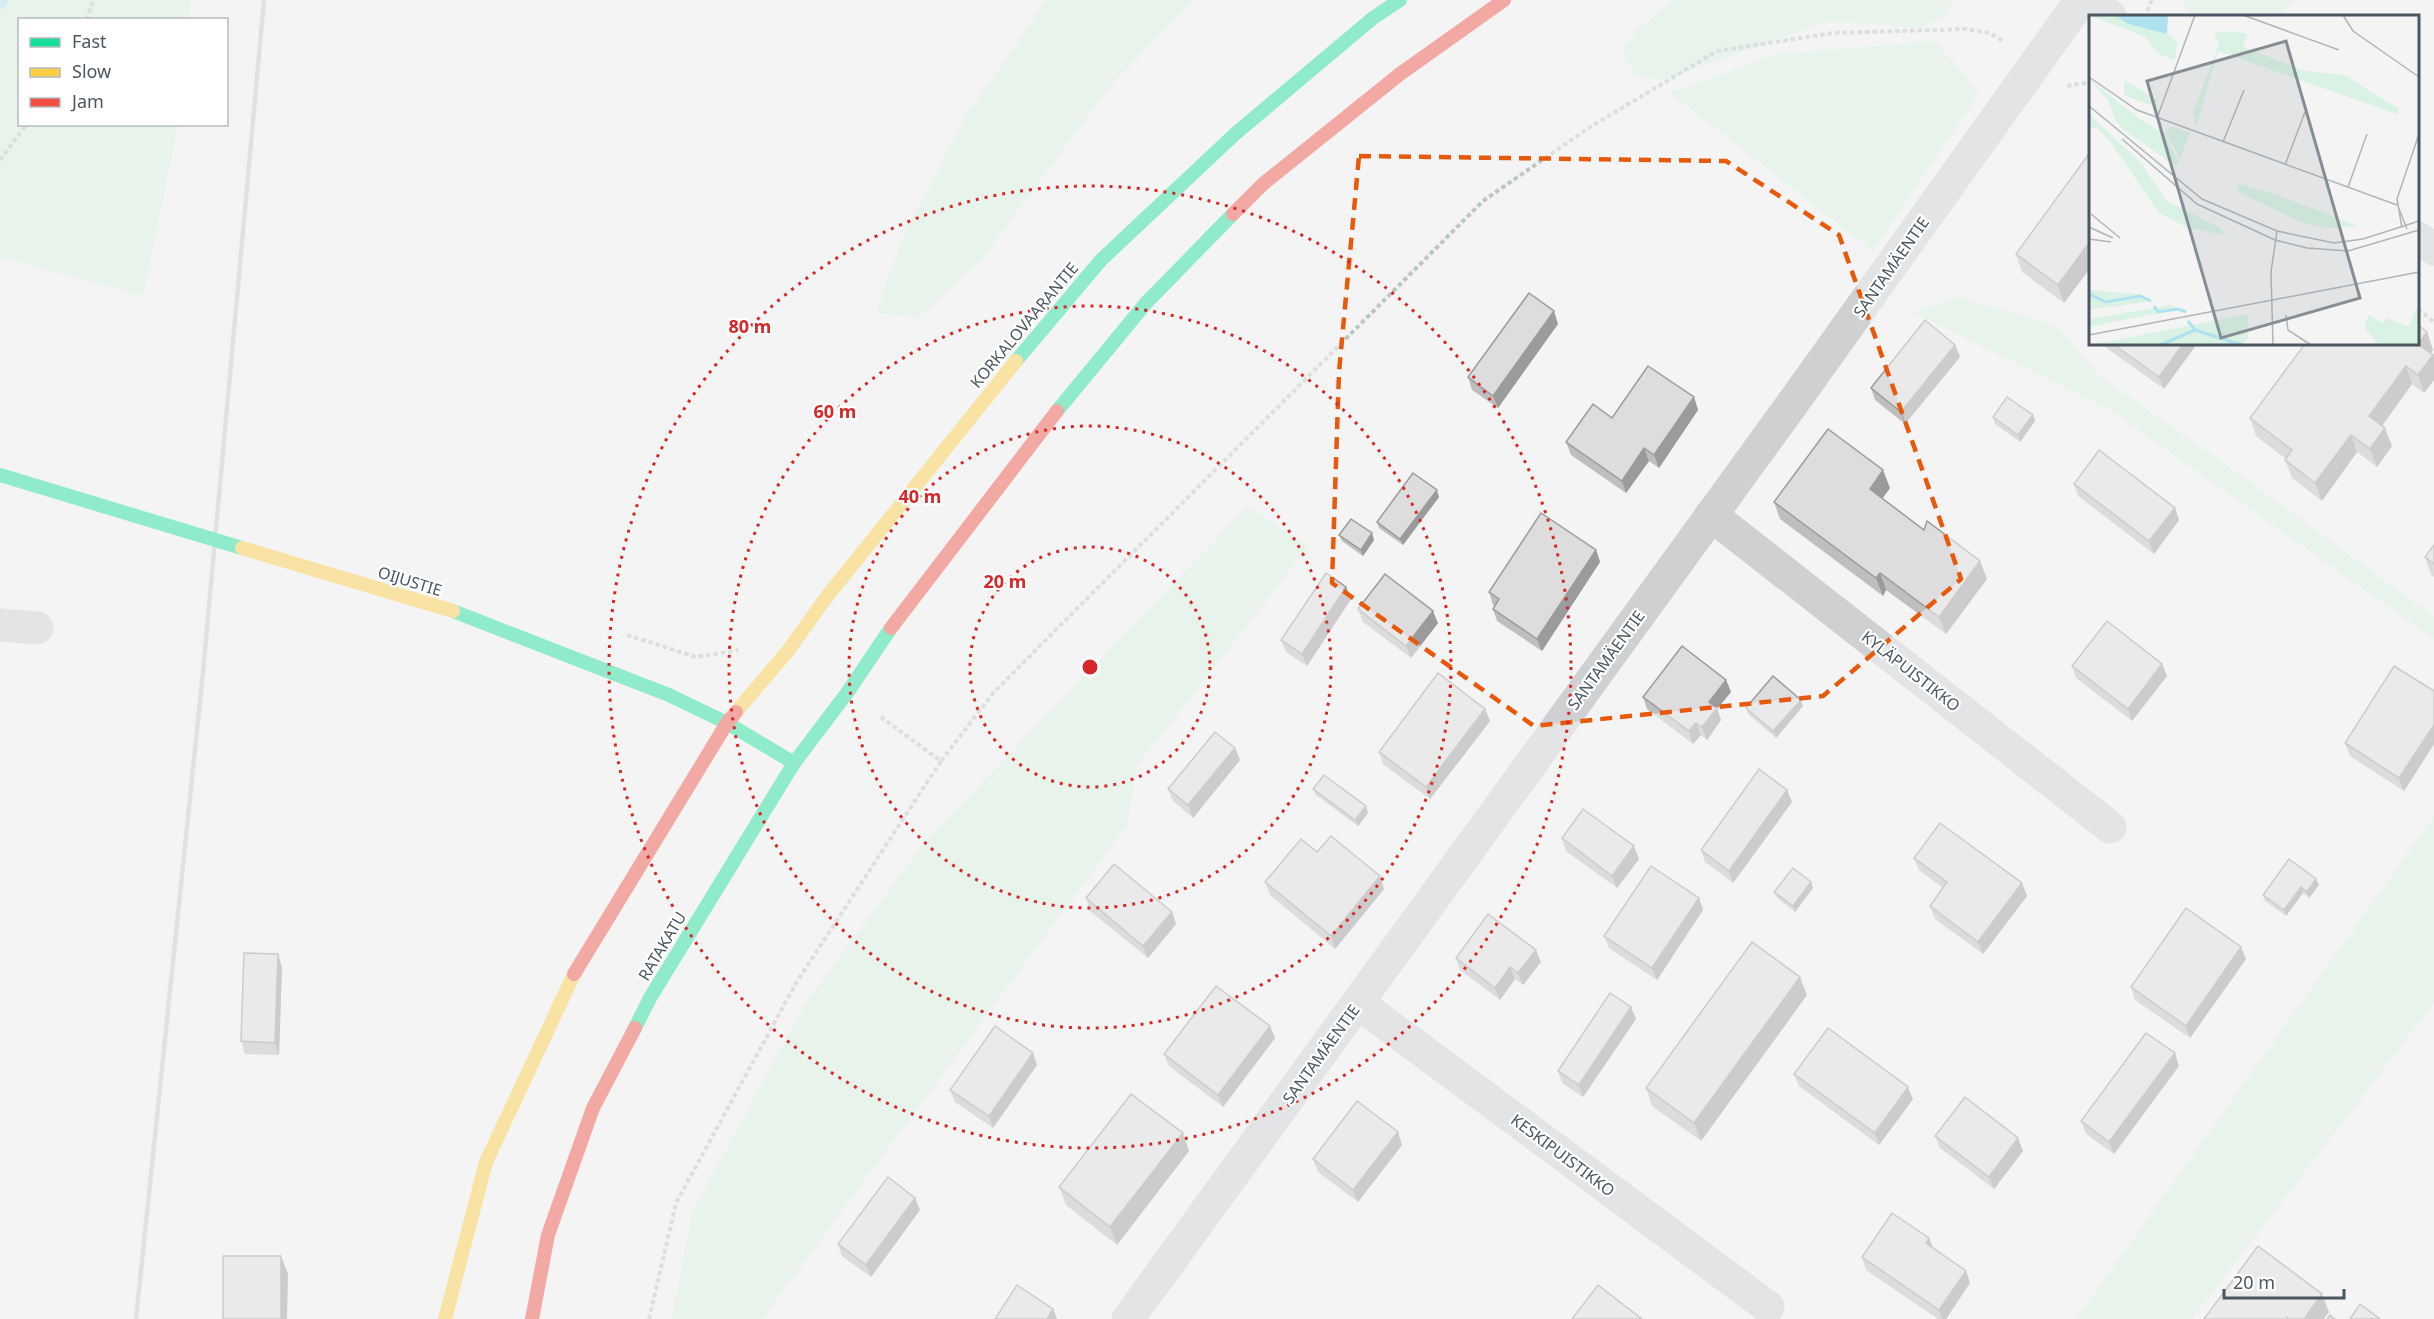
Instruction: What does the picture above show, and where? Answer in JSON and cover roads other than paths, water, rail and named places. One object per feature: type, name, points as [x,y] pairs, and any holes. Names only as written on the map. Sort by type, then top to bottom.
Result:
[{"type":"main road","name":"KORKALOVAARANTIE","points":[[727,723],[788,652],[825,599],[978,406],[1101,260],[1235,134],[1373,18],[1400,0]]},
{"type":"main road","name":"RATAKATU","points":[[532,1319],[548,1235],[592,1108],[650,998],[794,763],[847,693],[894,625],[1038,434],[1146,303],[1263,184],[1400,74],[1504,0]]},
{"type":"main road","name":"OIJUSTIE","points":[[0,475],[453,611],[669,696],[727,723],[794,763]]},
{"type":"main road","points":[[445,1319],[486,1162],[570,981],[727,723]]},
{"type":"street","name":"SANTAMÄENTIE","points":[[1128,1319],[2081,0]]},
{"type":"street","points":[[2087,0],[2109,15]]},
{"type":"street","points":[[2419,238],[2434,249]]},
{"type":"street","name":"KYLÄPUISTIKKO","points":[[1711,515],[2110,827]]},
{"type":"street","points":[[0,625],[37,628]]},
{"type":"street","name":"KESKIPUISTIKKO","points":[[1358,1002],[1768,1307]]},
{"type":"railway","points":[[136,1319],[203,672],[264,0]]}]
